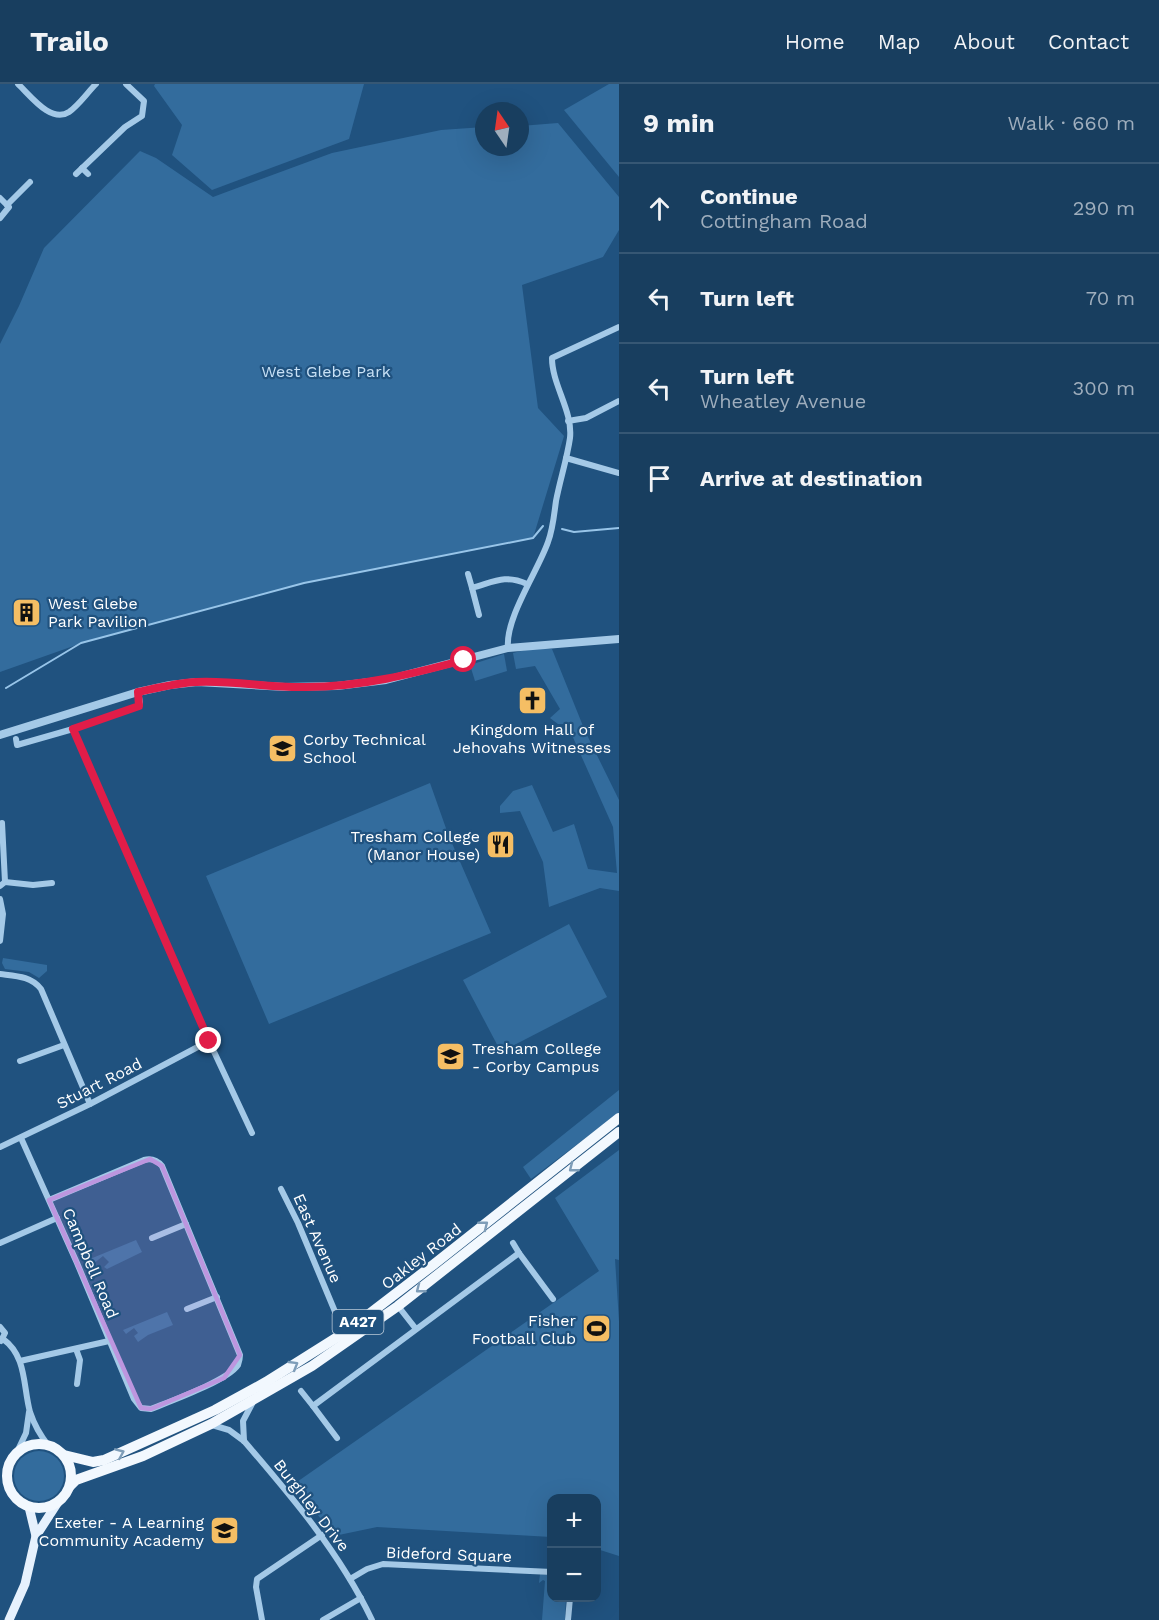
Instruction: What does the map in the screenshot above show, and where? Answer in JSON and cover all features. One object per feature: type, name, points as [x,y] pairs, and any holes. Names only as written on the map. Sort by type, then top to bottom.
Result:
[{"type":"highway","name":"Oakley Road","points":[[64,1455],[93,1462],[104,1460],[215,1410],[266,1382],[347,1331],[619,1118]]},
{"type":"highway","name":"Oakley Road","points":[[70,1486],[76,1480],[143,1456],[210,1424],[254,1401],[352,1340],[619,1132]]},
{"type":"highway","points":[[0,1488],[29,1507],[48,1507],[58,1502],[70,1486],[69,1465],[64,1455],[48,1445],[35,1444],[24,1447],[8,1461],[8,1479],[12,1494]]},
{"type":"main road","points":[[9,1620],[25,1584],[36,1536],[58,1502]]},
{"type":"main road","points":[[29,1507],[36,1536]]},
{"type":"street","points":[[18,84],[50,113],[59,116],[68,113],[96,84]]},
{"type":"street","points":[[76,174],[125,127],[142,116],[144,101],[126,84]]},
{"type":"street","points":[[82,168],[88,174]]},
{"type":"street","points":[[0,218],[9,207],[7,205],[30,182]]},
{"type":"street","points":[[0,198],[7,205]]},
{"type":"street","points":[[508,648],[507,641],[527,584],[549,540],[570,435],[552,368],[552,358],[619,327]]},
{"type":"street","points":[[568,421],[586,418],[619,401]]},
{"type":"street","points":[[566,458],[619,473]]},
{"type":"street","points":[[468,574],[479,615]]},
{"type":"street","points":[[472,588],[502,579],[514,578],[527,584]]},
{"type":"street","points":[[0,735],[138,692],[170,685],[197,682],[285,687],[362,683],[386,680],[508,648],[619,639]]},
{"type":"street","points":[[16,738],[17,745],[73,729],[139,706],[138,692]]},
{"type":"street","points":[[73,729],[209,1041],[252,1133]]},
{"type":"street","points":[[2,823],[3,884],[33,888],[52,883]]},
{"type":"street","points":[[0,899],[3,914],[0,940]]},
{"type":"street","points":[[0,974],[26,977],[35,981],[45,998],[90,1104]]},
{"type":"street","name":"Stuart Road","points":[[0,1148],[90,1104],[209,1041]]},
{"type":"street","points":[[20,1061],[64,1045]]},
{"type":"street","name":"Campbell Road","points":[[21,1138],[134,1400],[141,1408],[151,1409],[224,1378],[235,1367],[240,1355],[217,1297]]},
{"type":"street","points":[[49,1200],[150,1159],[162,1166],[217,1297],[187,1309]]},
{"type":"street","name":"East Avenue","points":[[281,1189],[298,1223],[336,1314],[347,1331]]},
{"type":"street","points":[[0,1243],[57,1218]]},
{"type":"street","points":[[152,1238],[186,1224]]},
{"type":"street","points":[[513,1243],[553,1299]]},
{"type":"street","points":[[313,1406],[519,1253]]},
{"type":"street","name":"Oakley Road","points":[[398,1306],[416,1329]]},
{"type":"street","points":[[0,1327],[4,1333],[2,1340],[11,1344],[20,1361],[30,1411],[37,1429],[48,1445]]},
{"type":"street","points":[[20,1361],[109,1341]]},
{"type":"street","points":[[76,1349],[80,1360],[77,1384]]},
{"type":"street","points":[[301,1391],[337,1438]]},
{"type":"street","points":[[244,1441],[243,1421],[254,1401]]},
{"type":"street","points":[[8,1461],[26,1433],[30,1411]]},
{"type":"street","points":[[210,1424],[229,1430],[244,1441]]},
{"type":"street","name":"Burghley Drive","points":[[244,1441],[322,1535],[350,1579],[372,1620]]},
{"type":"street","points":[[262,1620],[256,1587],[257,1579],[322,1535]]},
{"type":"street","name":"Bideford Square","points":[[350,1579],[367,1569],[383,1564],[547,1572]]},
{"type":"street","points":[[323,1620],[361,1598]]},
{"type":"street","points":[[568,1620],[570,1602]]},
{"type":"highlighted area","points":[[150,1159],[162,1166],[240,1355],[224,1378],[151,1409],[141,1408],[49,1200]]},
{"type":"green space","points":[[155,84],[364,84],[349,139],[212,190],[172,155],[182,125],[154,86]]},
{"type":"green space","points":[[609,84],[619,84],[619,177],[564,110]]},
{"type":"green space","name":"West Glebe Park","points":[[558,123],[619,197],[619,230],[603,257],[522,285],[538,408],[564,436],[533,538],[304,583],[82,643],[0,672],[0,344],[44,248],[140,151],[156,158],[213,197],[332,153],[441,130],[475,128],[475,156],[529,156],[529,125]]},
{"type":"green space","points":[[533,648],[552,649],[585,731],[619,800],[619,891],[600,888],[549,907],[543,862],[520,811],[500,813],[500,806],[513,791],[532,785],[553,832],[574,824],[588,869],[617,873],[613,827],[567,724],[558,724],[550,718],[560,709],[535,666],[516,669],[513,653]]},
{"type":"green space","points":[[504,654],[507,671],[475,681],[470,665]]},
{"type":"green space","points":[[430,783],[448,834],[491,933],[269,1024],[206,876]]},
{"type":"green space","points":[[569,924],[607,997],[501,1052],[463,980]]},
{"type":"green space","points":[[3,958],[47,965],[47,971],[39,978],[29,972],[5,969],[2,963]]},
{"type":"green space","points":[[619,1090],[619,1113],[531,1179],[523,1167]]},
{"type":"green space","points":[[619,1150],[619,1260],[615,1259],[619,1321],[619,1556],[601,1550],[601,1494],[547,1494],[547,1537],[377,1527],[334,1536],[294,1484],[599,1271],[555,1198]]},
{"type":"green space","points":[[136,1240],[142,1252],[107,1269],[104,1267],[109,1262],[103,1256],[93,1264],[90,1259]]},
{"type":"green space","points":[[167,1312],[173,1325],[148,1335],[138,1342],[134,1336],[138,1333],[134,1328],[126,1334],[123,1330]]},
{"type":"green space","points":[[34,1451],[44,1451],[57,1458],[64,1471],[64,1481],[57,1494],[44,1501],[34,1501],[25,1497],[18,1490],[14,1481],[14,1471],[18,1462],[25,1455]]},
{"type":"green space","points":[[540,1574],[547,1575],[547,1602],[566,1602],[565,1620],[542,1620],[545,1581],[539,1583]]},
{"type":"waterway","points":[[6,688],[81,643],[304,583],[533,538],[543,526]]},
{"type":"waterway","points":[[562,529],[574,532],[619,528]]},
{"type":"place","name":"West Glebe Park Pavilion","points":[[27,612]]},
{"type":"place","name":"Kingdom Hall of Jehovahs Witnesses","points":[[532,701]]},
{"type":"place","name":"Corby Technical School","points":[[282,748]]},
{"type":"place","name":"Tresham College (Manor House)","points":[[501,845]]},
{"type":"place","name":"Tresham College - Corby Campus","points":[[451,1057]]},
{"type":"place","name":"Fisher Football Club","points":[[597,1329]]},
{"type":"place","name":"Exeter - A Learning Community Academy","points":[[225,1531]]},
{"type":"route","points":[[209,1041],[73,729],[139,706],[138,692],[170,685],[229,682],[285,687],[337,686],[386,680],[464,660]]}]
